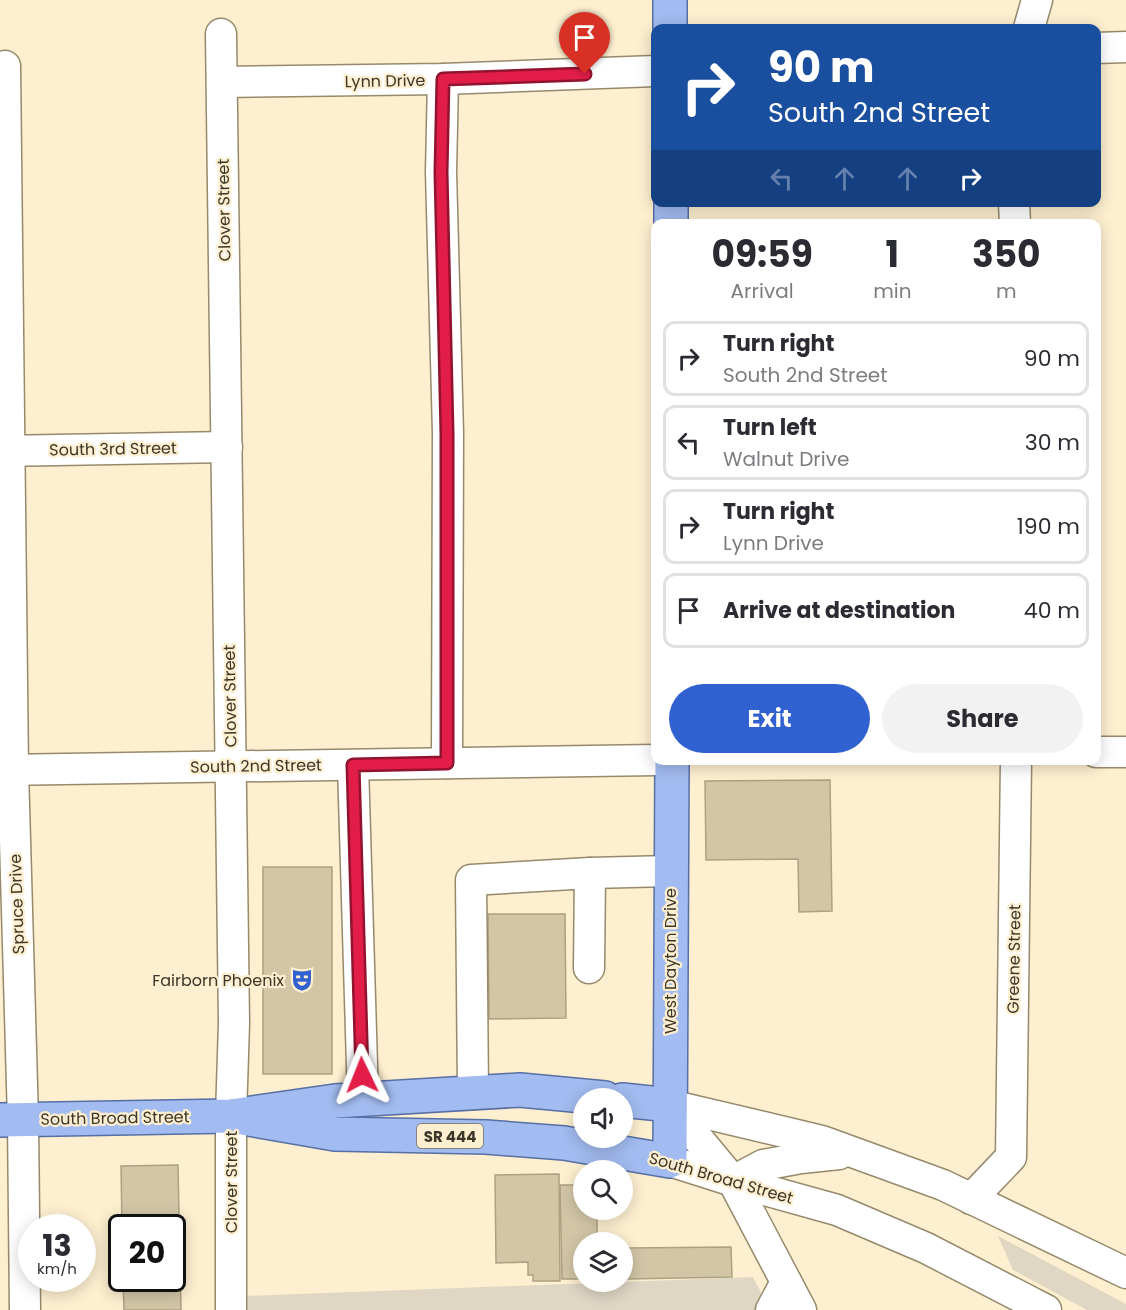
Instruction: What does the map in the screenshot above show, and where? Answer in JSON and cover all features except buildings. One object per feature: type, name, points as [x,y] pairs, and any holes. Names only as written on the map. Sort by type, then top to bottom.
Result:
[{"type":"main road","points":[[670,0],[670,24]]},
{"type":"main road","name":"West Dayton Drive","points":[[670,1161],[672,765]]},
{"type":"main road","name":"South Broad Street","points":[[12,1120],[231,1116],[335,1101],[520,1089],[573,1095]]},
{"type":"main road","points":[[633,1101],[670,1105]]},
{"type":"main road","name":"South Broad Street","points":[[231,1116],[335,1134],[486,1137],[564,1143],[670,1161]]},
{"type":"street","points":[[1030,24],[1037,0]]},
{"type":"street","name":"Clover Street","points":[[221,34],[234,1023],[231,1116],[231,1310]]},
{"type":"street","points":[[1101,48],[1126,47]]},
{"type":"street","name":"Spruce Drive","points":[[5,66],[3,292],[6,770],[12,1120],[25,1310]]},
{"type":"street","name":"Lynn Drive","points":[[223,82],[443,79],[651,71]]},
{"type":"street","points":[[443,79],[441,172],[447,433],[447,763]]},
{"type":"street","name":"South 3rd Street","points":[[4,451],[227,447]]},
{"type":"street","points":[[1101,752],[1126,752]]},
{"type":"street","name":"South 2nd Street","points":[[6,770],[651,760]]},
{"type":"street","points":[[353,765],[363,1099]]},
{"type":"street","name":"Greene Street","points":[[971,1199],[1011,1157],[1016,765]]},
{"type":"street","points":[[473,1092],[471,880],[670,871]]},
{"type":"street","points":[[589,968],[590,873]]},
{"type":"street","points":[[670,1105],[822,1141],[943,1185],[1126,1273]]},
{"type":"street","points":[[670,1105],[734,1181],[801,1310]]},
{"type":"street","points":[[734,1181],[764,1165],[853,1152]]},
{"type":"street","name":"South Broad Street","points":[[670,1161],[837,1210],[926,1248],[1046,1310]]},
{"type":"street","points":[[771,1310],[786,1282]]},
{"type":"shaded area","points":[[998,1236],[1126,1304],[1126,1310],[1087,1310],[1013,1270]]},
{"type":"shaded area","points":[[753,1277],[770,1310],[245,1310],[245,1296],[573,1284],[573,1292],[633,1292],[633,1281]]},
{"type":"place","name":"Fairborn Phoenix","points":[[302,980]]},
{"type":"route","points":[[362,1075],[353,765],[447,763],[447,433],[441,172],[443,79],[585,74]]}]
